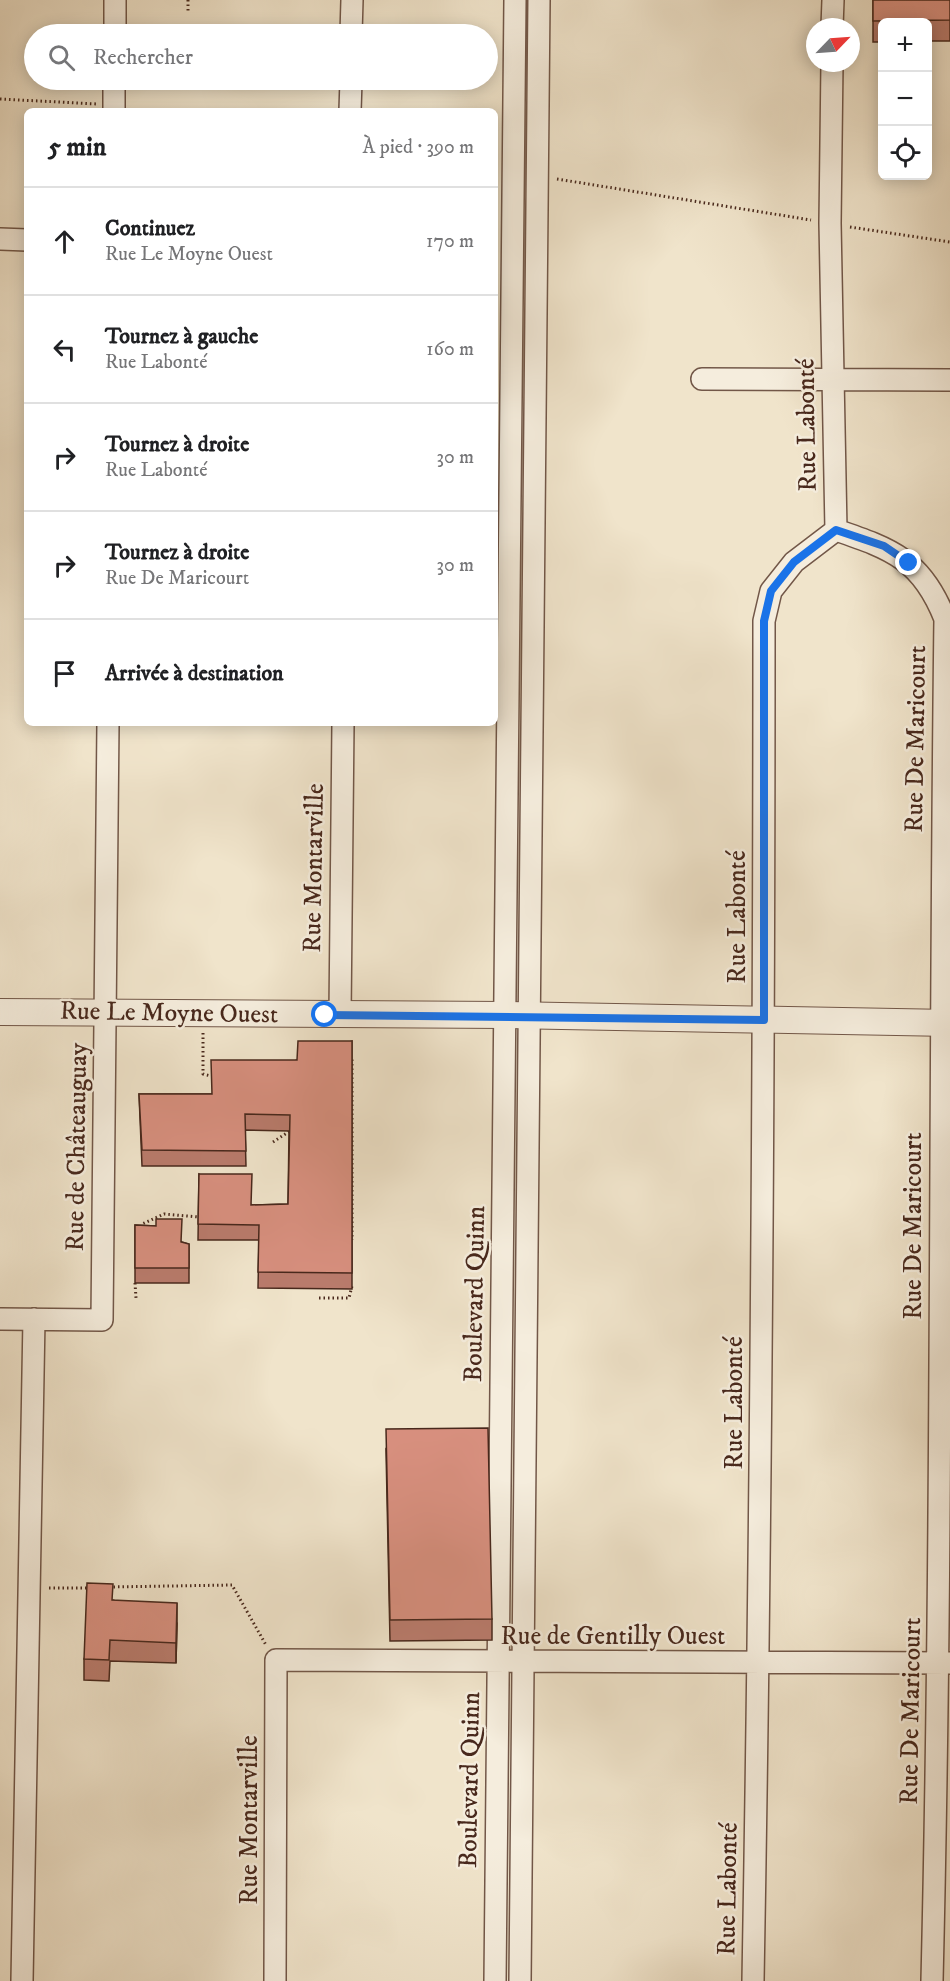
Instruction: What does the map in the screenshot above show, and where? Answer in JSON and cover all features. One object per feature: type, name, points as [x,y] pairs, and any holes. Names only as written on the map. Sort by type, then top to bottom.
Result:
[{"type":"street","points":[[115,0],[115,24]]},
{"type":"street","points":[[351,24],[352,0]]},
{"type":"street","name":"Boulevard Quinn","points":[[495,1981],[515,0]]},
{"type":"street","name":"Boulevard Quinn","points":[[520,1981],[539,0]]},
{"type":"street","points":[[832,0],[832,18]]},
{"type":"street","name":"Rue Labonté","points":[[753,1981],[759,1664],[764,1020],[764,621],[771,591],[794,562],[836,530],[830,223],[832,72]]},
{"type":"street","points":[[105,107],[111,90]]},
{"type":"street","points":[[350,108],[351,90]]},
{"type":"street","points":[[0,239],[24,240]]},
{"type":"street","points":[[702,379],[950,380]]},
{"type":"street","name":"Rue De Maricourt","points":[[836,530],[884,546],[909,563],[934,590],[945,619],[945,1663],[933,1981]]},
{"type":"street","points":[[509,608],[534,608]]},
{"type":"street","name":"Rue de Châteauguay","points":[[34,1319],[102,1320],[108,726]]},
{"type":"street","name":"Rue Montarville","points":[[340,1015],[343,726]]},
{"type":"street","name":"Rue Le Moyne Ouest","points":[[0,1012],[505,1015],[945,1022]]},
{"type":"street","points":[[0,1318],[34,1319],[22,1981]]},
{"type":"street","name":"Rue Montarville","points":[[275,1981],[276,1660]]},
{"type":"street","name":"Rue de Gentilly Ouest","points":[[276,1660],[523,1663],[945,1663]]},
{"type":"path","points":[[188,0],[188,11]]},
{"type":"path","points":[[0,99],[105,107]]},
{"type":"path","points":[[556,179],[822,222]]},
{"type":"path","points":[[848,226],[950,242]]},
{"type":"path","points":[[202,1013],[203,1074],[211,1076]]},
{"type":"path","points":[[343,1057],[352,1057],[352,1242]]},
{"type":"path","points":[[273,1142],[290,1131]]},
{"type":"path","points":[[141,1232],[142,1224],[165,1214],[199,1217]]},
{"type":"path","points":[[319,1298],[349,1298],[352,1277]]},
{"type":"path","points":[[135,1283],[136,1298]]},
{"type":"path","points":[[29,1589],[232,1586],[276,1660]]},
{"type":"building","points":[[873,0],[950,0],[950,20],[878,18],[878,21],[873,21]]},
{"type":"building","points":[[298,1041],[352,1041],[352,1273],[258,1272],[259,1225],[198,1224],[199,1174],[252,1174],[251,1205],[288,1204],[290,1115],[245,1114],[246,1151],[142,1150],[139,1094],[212,1094],[211,1060],[297,1060]]},
{"type":"building","points":[[156,1219],[182,1219],[181,1242],[189,1244],[189,1268],[135,1268],[135,1225],[156,1226]]},
{"type":"building","points":[[488,1428],[492,1619],[390,1620],[386,1429]]},
{"type":"building","points":[[87,1583],[113,1584],[112,1600],[177,1603],[176,1643],[110,1640],[109,1660],[84,1659]]},
{"type":"route","points":[[325,1015],[505,1015],[764,1020],[764,621],[771,591],[794,562],[836,530],[884,546],[909,563]]}]
